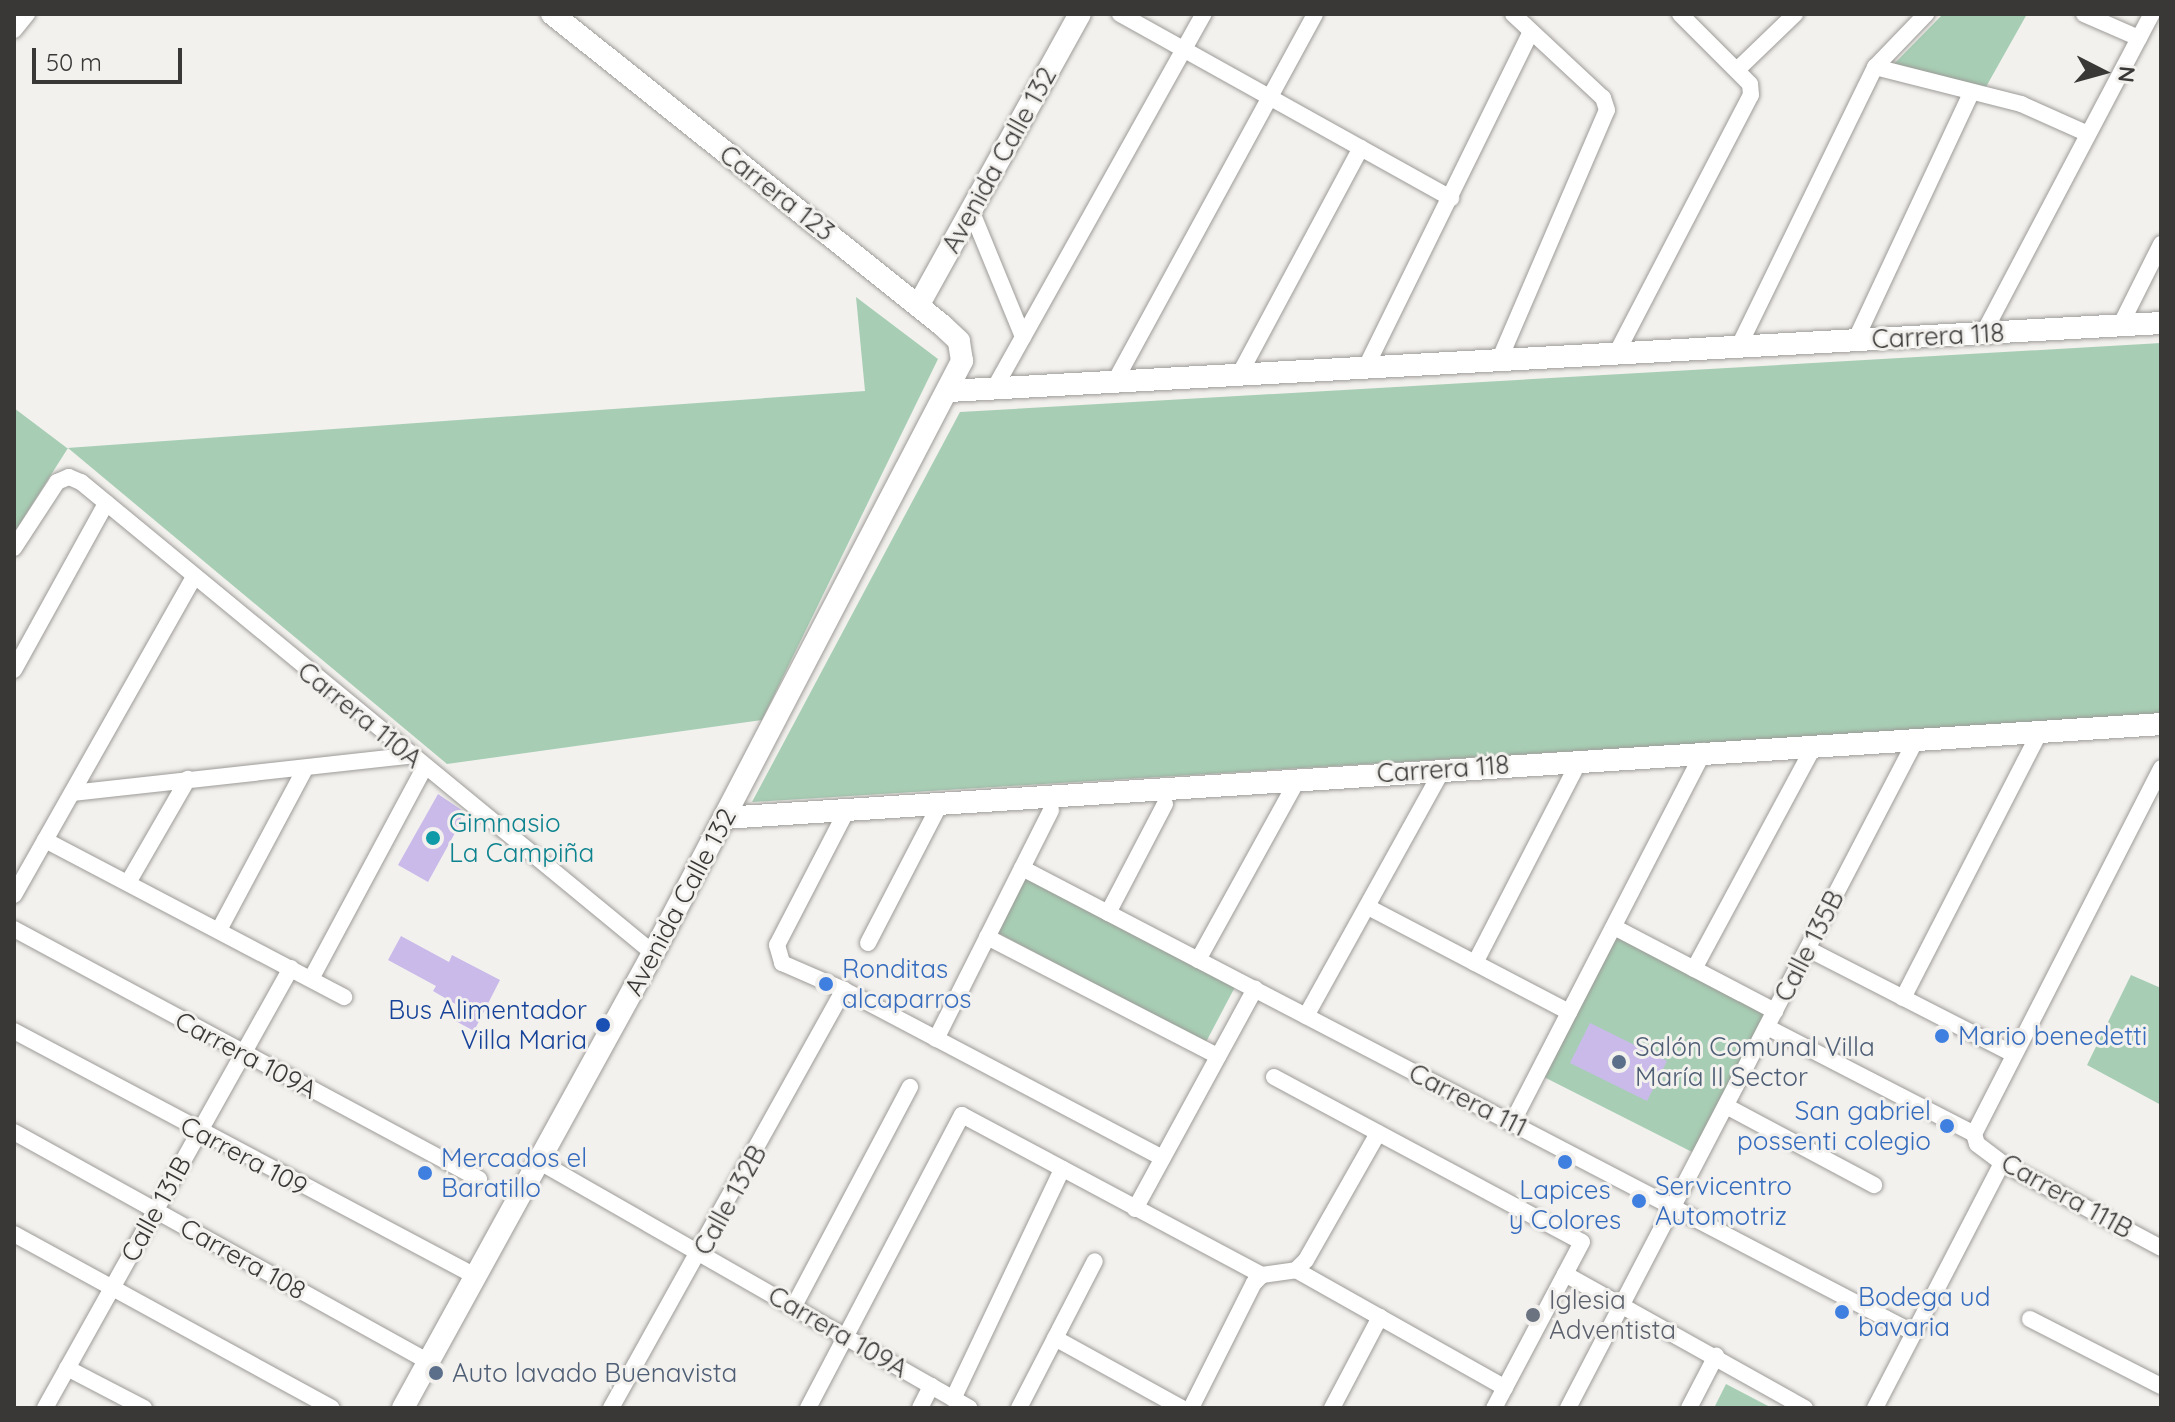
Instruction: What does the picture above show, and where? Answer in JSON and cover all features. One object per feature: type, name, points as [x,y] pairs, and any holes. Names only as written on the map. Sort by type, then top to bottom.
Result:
[{"type":"street","points":[[14,30],[27,14]]},
{"type":"street","name":"Carrera 123","points":[[552,14],[959,341],[962,361],[949,391]]},
{"type":"street","name":"Avenida Calle 132","points":[[918,306],[1080,14]]},
{"type":"street","points":[[1120,14],[1451,198]]},
{"type":"street","points":[[994,389],[1204,14]]},
{"type":"street","points":[[1114,383],[1315,14]]},
{"type":"street","points":[[1498,363],[1607,110],[1603,98],[1513,14]]},
{"type":"street","points":[[1615,356],[1751,95],[1750,84],[1680,14]]},
{"type":"street","points":[[1737,70],[1795,14]]},
{"type":"street","points":[[1738,348],[1875,67],[1926,14]]},
{"type":"street","points":[[2084,14],[2139,38]]},
{"type":"street","points":[[1983,334],[2139,38],[2154,18]]},
{"type":"street","points":[[1365,369],[1531,32]]},
{"type":"street","points":[[1875,67],[1970,95],[2021,104],[2088,134]]},
{"type":"street","points":[[1855,341],[1970,95]]},
{"type":"street","points":[[1238,377],[1361,148]]},
{"type":"street","points":[[971,210],[1023,337]]},
{"type":"street","points":[[2120,326],[2161,244]]},
{"type":"street","name":"Carrera 118","points":[[949,391],[1498,363],[2161,323]]},
{"type":"street","name":"Avenida Calle 132","points":[[403,1408],[653,953],[949,391]]},
{"type":"street","name":"Carrera 110A","points":[[14,548],[48,493],[69,477],[106,503],[409,756],[653,953]]},
{"type":"street","points":[[14,670],[106,503]]},
{"type":"street","points":[[16,886],[193,578]]},
{"type":"street","name":"Carrera 118","points":[[724,818],[1704,751],[2161,724]]},
{"type":"street","points":[[1903,998],[2040,731]]},
{"type":"street","name":"Calle 135B","points":[[1568,1408],[1917,738]]},
{"type":"street","points":[[1694,969],[1815,744]]},
{"type":"street","points":[[1512,1123],[1704,751]]},
{"type":"street","points":[[72,793],[409,756]]},
{"type":"street","points":[[1475,963],[1580,760]]},
{"type":"street","points":[[311,979],[424,768]]},
{"type":"street","points":[[1974,1134],[2161,768]]},
{"type":"street","points":[[219,930],[305,769]]},
{"type":"street","points":[[1306,1016],[1443,769]]},
{"type":"street","points":[[129,881],[188,779]]},
{"type":"street","points":[[1198,960],[1298,779]]},
{"type":"street","points":[[868,943],[940,804]]},
{"type":"street","points":[[1108,913],[1165,804]]},
{"type":"street","points":[[847,810],[777,945],[777,955],[782,963],[844,990],[1162,1158]]},
{"type":"street","points":[[936,1039],[1051,810]]},
{"type":"street","points":[[45,840],[129,881],[344,997]]},
{"type":"street","name":"Carrera 111","points":[[1022,868],[1914,1333]]},
{"type":"street","points":[[1368,907],[1569,1012]]},
{"type":"street","points":[[1614,927],[1775,1011]]},
{"type":"street","name":"Carrera 109A","points":[[14,929],[479,1179]]},
{"type":"street","points":[[987,937],[1218,1056]]},
{"type":"street","points":[[1808,949],[2013,1054]]},
{"type":"street","name":"Calle 131B","points":[[45,1408],[291,968]]},
{"type":"street","points":[[1135,1209],[1255,989]]},
{"type":"street","name":"Calle 132B","points":[[611,1408],[701,1252],[844,990]]},
{"type":"street","name":"Carrera 111B","points":[[1767,1027],[1974,1134],[1977,1144],[2002,1163],[2161,1248]]},
{"type":"street","name":"Carrera 109","points":[[14,1031],[477,1277]]},
{"type":"street","points":[[1274,1077],[1582,1242],[1494,1408]]},
{"type":"street","points":[[794,1306],[910,1087]]},
{"type":"street","points":[[1726,1106],[1874,1185]]},
{"type":"street","points":[[808,1408],[847,1339],[962,1115],[1262,1275],[1296,1270],[1505,1388]]},
{"type":"street","name":"Carrera 108","points":[[14,1132],[430,1363]]},
{"type":"street","points":[[1296,1270],[1378,1133]]},
{"type":"street","name":"Carrera 109A","points":[[540,1162],[969,1408]]},
{"type":"street","points":[[1875,1408],[2002,1163]]},
{"type":"street","points":[[953,1399],[1062,1169]]},
{"type":"street","points":[[14,1234],[332,1408]]},
{"type":"street","points":[[1019,1408],[1095,1261]]},
{"type":"street","points":[[1565,1274],[1805,1408]]},
{"type":"street","points":[[1191,1408],[1262,1275]]},
{"type":"street","points":[[1332,1408],[1380,1317]]},
{"type":"street","points":[[2030,1319],[2161,1386]]},
{"type":"street","points":[[1055,1338],[1182,1408]]},
{"type":"street","points":[[1689,1408],[1716,1356]]},
{"type":"street","points":[[67,1368],[144,1408]]},
{"type":"street","points":[[920,1408],[931,1386]]},
{"type":"green space","points":[[1943,14],[2027,14],[1982,94],[1890,68]]},
{"type":"green space","points":[[856,297],[938,359],[762,720],[447,764],[68,448],[14,533],[14,408],[67,448],[865,391]]},
{"type":"green space","points":[[2161,343],[2161,715],[752,802],[960,412]]},
{"type":"green space","points":[[1026,877],[1235,987],[1206,1042],[998,933]]},
{"type":"green space","points":[[1614,927],[1775,1011],[1700,1156],[1538,1074]]},
{"type":"green space","points":[[2131,975],[2161,988],[2161,1105],[2087,1065]]},
{"type":"green space","points":[[1726,1384],[1772,1408],[1714,1408]]},
{"type":"building","name":"Gimnasio La Campiña","points":[[438,794],[466,813],[428,882],[398,865]]},
{"type":"building","points":[[401,936],[449,962],[452,955],[500,980],[474,1031],[450,1018],[457,1005],[433,991],[436,986],[388,960]]},
{"type":"building","name":"Salón Comunal Villa María II Sector","points":[[1590,1023],[1667,1061],[1647,1101],[1570,1063]]},
{"type":"place","name":"Gimnasio La Campiña","points":[[433,838]]},
{"type":"place","name":"Ronditas alcaparros","points":[[826,984]]},
{"type":"place","name":"Bus Alimentador Villa Maria","points":[[603,1025]]},
{"type":"place","name":"Mario benedetti","points":[[1942,1036]]},
{"type":"place","name":"Salón Comunal Villa María II Sector","points":[[1619,1062]]},
{"type":"place","name":"San gabriel possenti colegio","points":[[1947,1126]]},
{"type":"place","name":"Lapices y Colores","points":[[1565,1162]]},
{"type":"place","name":"Mercados el Baratillo","points":[[425,1173]]},
{"type":"place","name":"Servicentro Automotriz","points":[[1639,1201]]},
{"type":"place","name":"Bodega ud bavaria","points":[[1842,1312]]},
{"type":"place","name":"Iglesia Adventista","points":[[1533,1315]]},
{"type":"place","name":"Auto lavado Buenavista","points":[[436,1373]]}]
